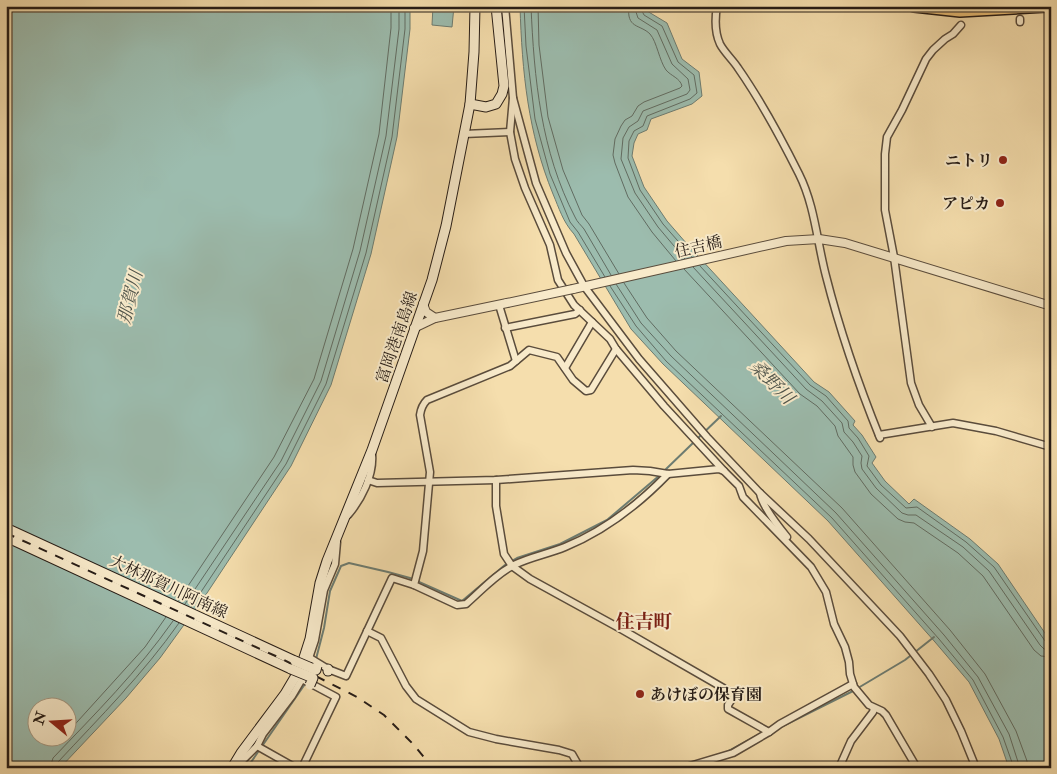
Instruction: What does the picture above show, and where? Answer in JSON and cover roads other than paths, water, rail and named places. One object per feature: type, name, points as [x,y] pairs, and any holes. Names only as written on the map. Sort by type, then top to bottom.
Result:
[{"type":"highway","points":[[914,6],[960,11],[1047,6]]},
{"type":"main road","name":"富岡港南島線","points":[[289,663],[310,640],[320,584],[372,450],[432,280],[446,226],[470,104],[475,6]]},
{"type":"main road","points":[[470,104],[486,107],[496,104],[502,94],[504,86],[496,6]]},
{"type":"main road","name":"大林那賀川阿南線","points":[[6,528],[271,655]]},
{"type":"main road","name":"大林那賀川阿南線","points":[[6,537],[289,663],[313,678],[309,683]]},
{"type":"main road","name":"大林那賀川阿南線","points":[[289,663],[316,670],[314,662]]},
{"type":"main road","points":[[237,764],[286,694],[289,663]]},
{"type":"street","points":[[505,6],[513,98],[510,132],[515,159],[525,188],[550,246],[558,280],[574,305],[610,339],[616,349],[690,435],[739,486],[743,497],[811,567],[826,592],[834,624],[845,647],[850,674],[855,688],[874,708],[882,711],[886,716],[917,768]]},
{"type":"street","points":[[717,6],[716,28],[720,44],[738,67],[780,137],[800,176],[812,211],[825,274],[836,313],[872,422],[880,437],[953,423],[972,425],[1051,447]]},
{"type":"street","points":[[932,427],[919,404],[911,383],[894,258],[885,210],[885,154],[887,138],[926,59],[938,45],[954,34],[961,25]]},
{"type":"street","points":[[513,98],[536,183],[566,253],[608,321],[707,437],[867,600],[916,655],[946,700],[976,768]]},
{"type":"street","points":[[464,134],[510,132]]},
{"type":"street","name":"住吉橋","points":[[414,328],[435,318],[786,241],[817,239],[845,243],[1051,306]]},
{"type":"street","points":[[423,304],[426,312],[435,318]]},
{"type":"street","points":[[503,304],[505,328],[516,361]]},
{"type":"street","points":[[505,328],[575,314],[580,310]]},
{"type":"street","points":[[565,368],[592,322]]},
{"type":"street","points":[[415,582],[423,551],[430,472],[420,415],[424,403],[427,400],[510,366],[529,350],[557,358],[582,390],[591,390],[616,349]]},
{"type":"street","points":[[345,519],[356,504],[368,480],[373,458],[372,450]]},
{"type":"street","points":[[368,480],[377,483],[429,482],[496,480],[633,470],[664,473],[711,469],[724,471]]},
{"type":"street","points":[[314,662],[328,670],[346,676],[392,578],[415,582],[456,605],[462,606],[510,563],[563,548],[600,529],[642,500],[664,473]]},
{"type":"street","points":[[496,480],[496,506],[504,554],[510,563],[530,579],[654,647],[732,693],[734,696],[728,705],[728,709],[769,732]]},
{"type":"street","points":[[760,493],[761,498],[778,526],[788,537],[790,545]]},
{"type":"street","points":[[237,764],[260,748],[263,734],[292,696],[309,683],[314,662],[315,640],[324,590],[335,564],[338,538]]},
{"type":"street","points":[[367,632],[381,638],[406,686],[416,699],[476,735],[572,754],[580,768]]},
{"type":"street","points":[[302,768],[336,697],[309,683]]},
{"type":"street","points":[[683,768],[701,766],[733,753],[780,724],[855,688]]},
{"type":"street","points":[[838,768],[851,741],[874,708]]},
{"type":"street","points":[[260,748],[296,768]]},
{"type":"water","name":"那賀川","points":[[6,6],[410,6],[410,29],[397,137],[371,254],[331,385],[291,466],[207,593],[160,658],[126,698],[60,768],[6,768]]},
{"type":"water","points":[[433,6],[454,6],[452,27],[432,25]]},
{"type":"water","name":"桑野川","points":[[520,6],[648,6],[647,11],[667,23],[682,59],[699,72],[702,96],[692,104],[651,119],[647,130],[638,134],[632,156],[644,187],[667,221],[687,244],[814,382],[829,392],[855,421],[853,425],[876,457],[872,463],[885,481],[909,504],[914,499],[970,539],[998,564],[1051,642],[1051,768],[1009,768],[999,739],[969,682],[935,642],[828,521],[663,364],[631,329],[564,220],[544,171],[528,102],[522,55]]},
{"type":"waterway","points":[[697,439],[721,416]]},
{"type":"waterway","points":[[663,472],[694,442]]},
{"type":"waterway","points":[[316,659],[324,628],[330,591],[341,566],[349,563],[410,578],[462,601],[505,565],[517,558],[560,544],[607,520],[660,475]]},
{"type":"waterway","points":[[779,728],[853,691],[905,660],[934,637]]},
{"type":"waterway","points":[[247,768],[305,684]]},
{"type":"waterway","points":[[727,752],[765,731]]},
{"type":"waterway","points":[[662,768],[687,764]]},
{"type":"railway","points":[[6,533],[280,658],[357,697],[384,715],[413,744],[433,768]]},
{"type":"place","name":"ニトリ","points":[[1003,160]]},
{"type":"place","name":"アピカ","points":[[1000,203]]},
{"type":"place","name":"あけぼの保育園","points":[[640,694]]},
{"type":"district","name":"住吉町","points":[[644,621]]}]
